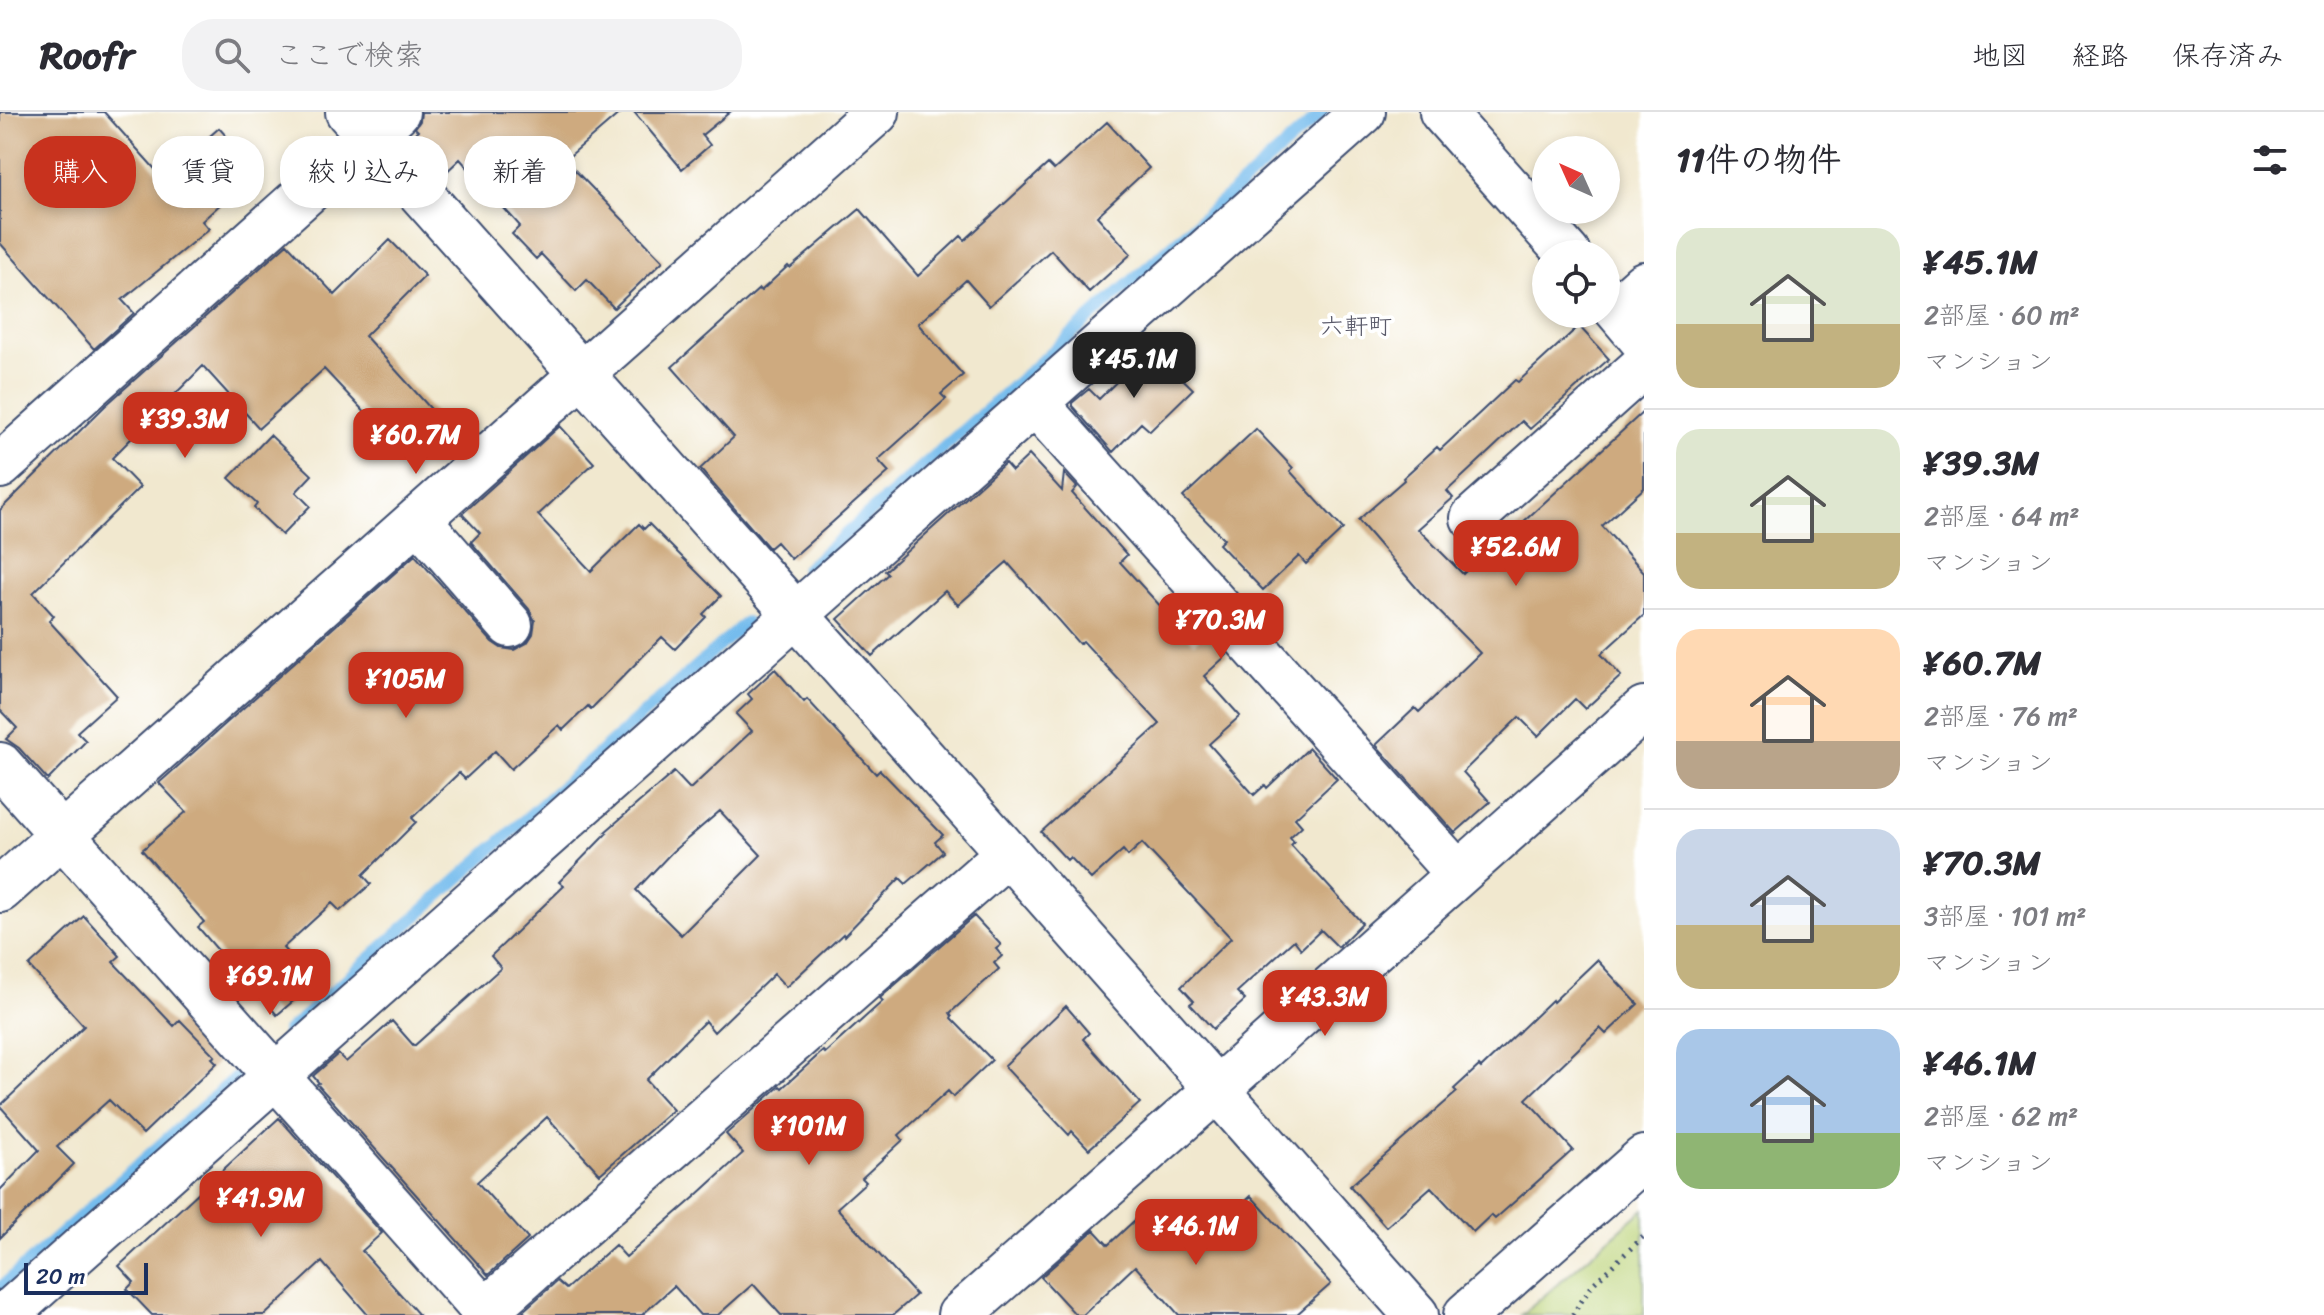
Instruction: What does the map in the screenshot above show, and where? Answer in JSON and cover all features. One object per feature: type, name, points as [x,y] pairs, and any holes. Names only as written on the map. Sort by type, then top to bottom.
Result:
[{"type":"street","points":[[0,890],[877,112]]},
{"type":"street","points":[[6,1315],[1363,112]]},
{"type":"street","points":[[1442,112],[1556,240]]},
{"type":"street","points":[[0,466],[372,120],[581,374],[1416,1315]]},
{"type":"street","points":[[1622,297],[1644,342]]},
{"type":"street","points":[[1473,518],[1644,365]]},
{"type":"street","points":[[1036,404],[1458,874]]},
{"type":"street","points":[[418,519],[510,625]]},
{"type":"street","points":[[960,1315],[1644,709]]},
{"type":"street","points":[[0,765],[487,1313],[1008,853]]},
{"type":"street","points":[[1466,1315],[1644,1158]]},
{"type":"path","points":[[1572,1315],[1594,1283],[1644,1236]]},
{"type":"green space","points":[[1644,1209],[1644,1315],[1522,1315]]},
{"type":"building","points":[[0,112],[104,112],[125,136],[24,136],[24,208],[136,208],[136,148],[152,166],[152,208],[216,208],[202,221],[209,229],[122,300],[134,313],[94,349],[0,243]]},
{"type":"building","points":[[421,112],[621,112],[576,151],[576,136],[464,136],[464,163],[460,159],[448,170],[448,136],[412,136],[418,131],[415,128]]},
{"type":"building","points":[[634,112],[730,112],[702,135],[710,145],[682,169]]},
{"type":"building","points":[[1107,122],[1149,168],[1097,216],[1131,254],[1089,292],[1051,250],[989,306],[966,280],[918,324],[963,375],[941,394],[946,399],[878,460],[889,472],[791,559],[776,542],[769,548],[700,469],[734,437],[672,367],[759,289],[761,291],[860,209],[918,276],[961,236],[965,240],[1048,164],[1054,170]]},
{"type":"building","points":[[219,128],[226,136],[210,136]]},
{"type":"building","points":[[576,171],[663,261],[614,308],[587,280],[576,291],[541,254],[536,259],[512,234],[520,226],[504,208],[576,208]]},
{"type":"building","points":[[390,240],[425,276],[365,336],[449,429],[410,462],[373,418],[324,369],[259,428],[203,366],[112,458],[140,487],[33,593],[54,616],[49,621],[117,696],[77,732],[86,741],[48,780],[19,748],[6,739],[17,728],[0,710],[0,510],[105,406],[287,244],[335,295]]},
{"type":"building","points":[[1577,328],[1581,328],[1609,359],[1530,429],[1522,421],[1447,491],[1453,498],[1418,529],[1463,574],[1469,568],[1471,570],[1644,411],[1644,488],[1602,526],[1644,572],[1644,615],[1601,654],[1621,676],[1585,709],[1575,699],[1538,736],[1519,717],[1463,772],[1490,802],[1455,833],[1376,745],[1415,708],[1419,712],[1480,653],[1420,592],[1358,520],[1437,447],[1440,450],[1515,380],[1518,382]]},
{"type":"building","points":[[1151,348],[1193,389],[1150,431],[1141,423],[1113,452],[1072,403],[1089,389],[1099,399]]},
{"type":"building","points":[[560,426],[594,463],[538,515],[591,571],[639,524],[644,529],[649,524],[721,596],[703,614],[706,617],[675,649],[662,637],[591,709],[588,706],[563,730],[559,725],[511,769],[495,751],[465,779],[459,773],[412,818],[416,822],[363,875],[371,884],[340,911],[332,903],[283,948],[314,983],[277,1015],[253,987],[240,998],[217,972],[228,962],[198,927],[204,922],[142,850],[186,812],[159,783],[415,555],[492,642],[501,648],[514,650],[527,643],[533,634],[535,621],[529,609],[471,542],[480,533],[462,514]]},
{"type":"building","points":[[1256,429],[1343,529],[1306,564],[1299,556],[1263,590],[1219,544],[1224,539],[1183,497]]},
{"type":"building","points":[[270,435],[312,475],[296,492],[310,506],[282,535],[254,508],[257,504],[229,478]]},
{"type":"building","points":[[1029,455],[1062,491],[1064,473],[1077,487],[1072,493],[1127,555],[1120,562],[1194,643],[1206,632],[1227,655],[1204,676],[1240,716],[1209,744],[1254,795],[1265,785],[1267,788],[1309,748],[1337,779],[1295,818],[1302,826],[1290,837],[1294,842],[1291,845],[1362,923],[1338,947],[1321,930],[1301,949],[1294,940],[1237,992],[1245,1000],[1213,1029],[1190,1004],[1194,1001],[1181,987],[1231,938],[1142,843],[1128,856],[1123,850],[1091,879],[1070,857],[1067,860],[1041,832],[1160,724],[1083,641],[1079,644],[1007,562],[958,605],[945,591],[872,656],[838,619],[888,574],[885,571],[1005,463],[1012,471]]},
{"type":"building","points":[[775,669],[876,774],[880,770],[943,835],[935,842],[943,852],[906,884],[900,878],[844,936],[786,987],[774,974],[714,1032],[705,1021],[646,1080],[673,1110],[600,1174],[547,1117],[477,1182],[528,1239],[488,1275],[313,1076],[338,1054],[346,1062],[392,1021],[414,1046],[501,968],[491,956],[564,886],[559,882],[605,832],[674,772],[690,789],[752,731],[736,714],[752,699],[748,694]],"holes":[[[720,811],[761,855],[681,935],[636,890],[672,852]]]},
{"type":"building","points":[[84,916],[120,956],[113,962],[174,1026],[180,1020],[215,1056],[212,1058],[217,1063],[143,1134],[109,1100],[57,1147],[74,1164],[0,1238],[0,1190],[39,1150],[0,1106],[84,1026],[29,966]]},
{"type":"building","points":[[974,916],[1001,945],[996,949],[1002,956],[994,963],[999,969],[950,1013],[951,1018],[992,1060],[953,1097],[948,1091],[899,1135],[903,1140],[862,1178],[866,1182],[837,1208],[916,1295],[893,1315],[781,1315],[753,1284],[718,1315],[700,1315],[674,1286],[642,1315],[527,1315],[523,1311],[557,1281],[566,1289],[615,1245],[626,1257],[696,1196],[743,1153],[726,1134],[780,1086],[782,1088],[823,1051],[825,1053],[883,1001],[880,998]]},
{"type":"building","points":[[1597,960],[1638,1004],[1606,1034],[1600,1028],[1526,1099],[1573,1150],[1495,1219],[1491,1215],[1473,1232],[1431,1187],[1386,1227],[1350,1186],[1457,1092],[1454,1089],[1479,1066],[1481,1068]]},
{"type":"building","points":[[1066,1006],[1089,1033],[1083,1039],[1140,1103],[1089,1149],[1072,1131],[1069,1135],[1004,1066]]},
{"type":"building","points":[[279,1118],[382,1233],[362,1251],[419,1315],[368,1315],[322,1262],[265,1315],[152,1315],[127,1289],[134,1282],[119,1266]]},
{"type":"building","points":[[1251,1196],[1331,1284],[1296,1315],[1179,1315],[1135,1266],[1083,1315],[1076,1315],[1041,1277],[1094,1230],[1108,1245],[1150,1206],[1192,1251]]},
{"type":"waterway","points":[[806,569],[1323,112]]},
{"type":"waterway","points":[[287,1032],[746,622]]},
{"type":"waterway","points":[[0,1288],[235,1078]]},
{"type":"district","name":"六軒町","points":[[1356,326]]}]
